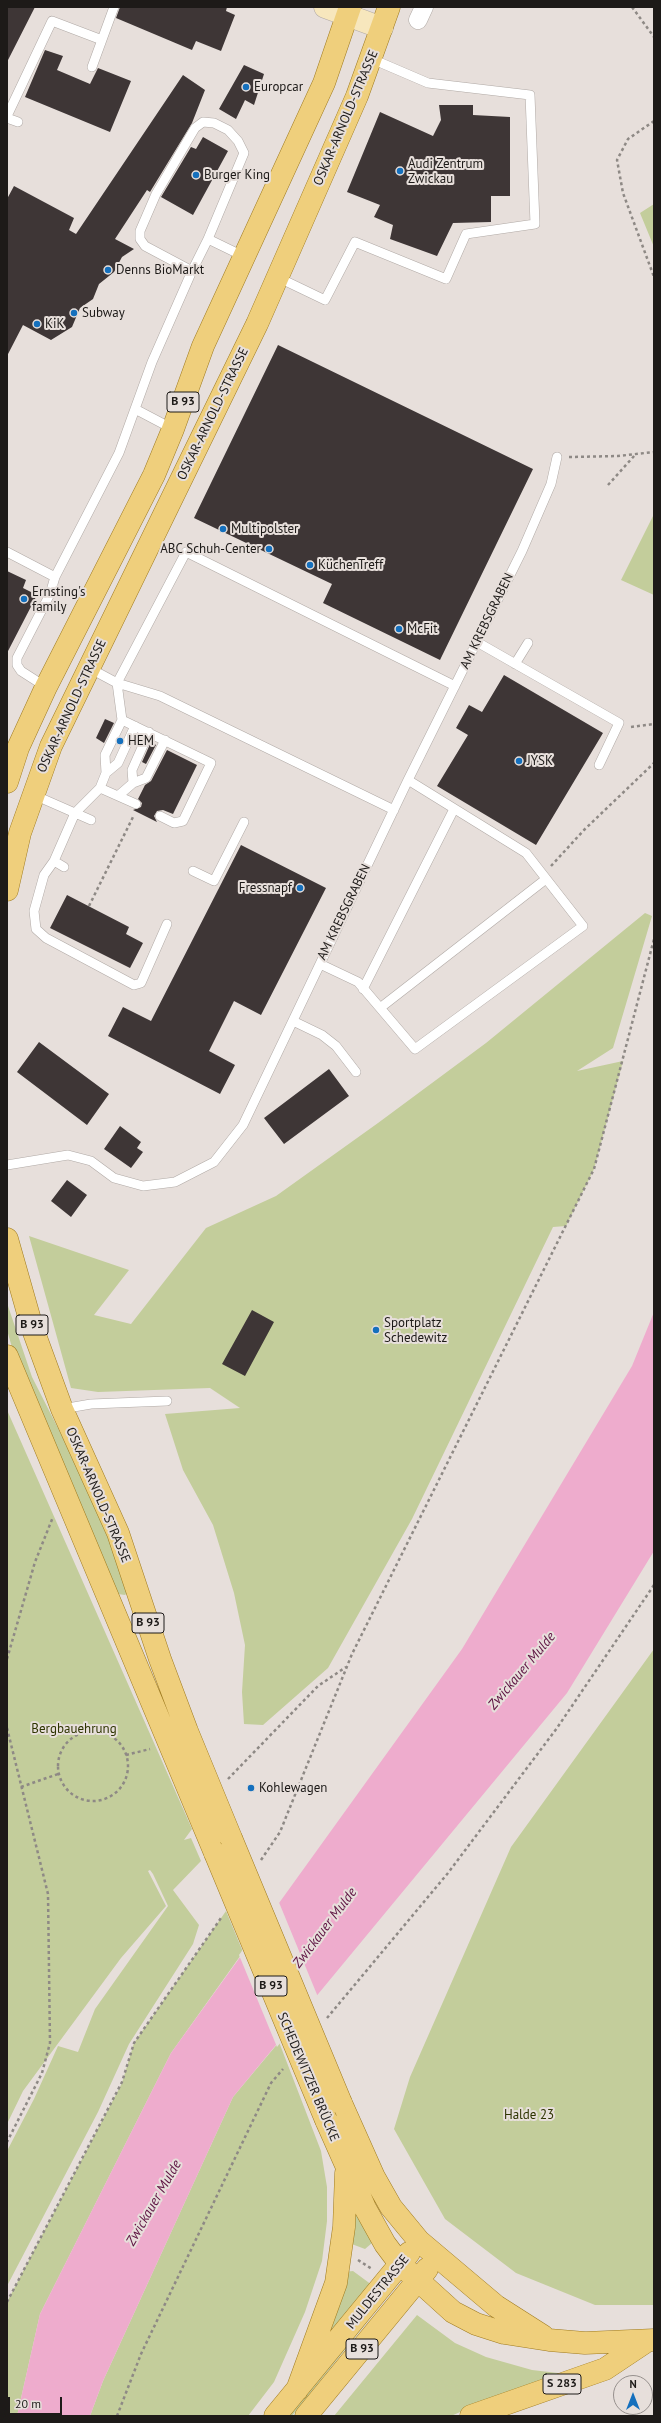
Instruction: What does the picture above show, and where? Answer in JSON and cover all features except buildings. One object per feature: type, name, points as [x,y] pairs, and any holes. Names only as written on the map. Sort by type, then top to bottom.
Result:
[{"type":"main road","points":[[325,7],[349,12],[382,28]]},
{"type":"main road","name":"B 93","points":[[382,28],[389,7]]},
{"type":"main road","name":"OSKAR-ARNOLD-STRASSE","points":[[7,782],[18,748],[46,687],[154,475],[174,429],[203,346],[324,82],[349,12]]},
{"type":"main road","name":"OSKAR-ARNOLD-STRASSE","points":[[7,890],[20,833],[32,795],[51,746],[257,324],[372,59],[382,28]]},
{"type":"main road","name":"OSKAR-ARNOLD-STRASSE","points":[[7,1239],[32,1327],[62,1409],[118,1533],[160,1659],[231,1838]]},
{"type":"main road","name":"B 93","points":[[7,1356],[170,1743]]},
{"type":"main road","name":"SCHEDEWITZER BRÜCKE","points":[[170,1743],[346,2168]]},
{"type":"main road","name":"SCHEDEWITZER BRÜCKE","points":[[231,1838],[341,2103],[377,2183],[391,2207],[419,2241]]},
{"type":"main road","name":"B 93","points":[[346,2168],[378,2234],[400,2264],[417,2281]]},
{"type":"main road","name":"B 93","points":[[297,2390],[326,2316],[336,2283],[344,2227],[346,2168]]},
{"type":"main road","name":"B 93","points":[[419,2241],[436,2258]]},
{"type":"main road","name":"MULDESTRASSE","points":[[275,2416],[419,2241]]},
{"type":"main road","points":[[436,2258],[496,2306],[549,2340]]},
{"type":"main road","name":"MULDESTRASSE","points":[[306,2416],[436,2258]]},
{"type":"main road","points":[[417,2281],[453,2312],[476,2324],[504,2333],[549,2340],[584,2343],[651,2340]]},
{"type":"main road","name":"S 283","points":[[471,2416],[605,2369],[651,2340]]},
{"type":"lane","points":[[92,67],[114,7]]},
{"type":"lane","points":[[18,122],[7,117],[52,21],[102,40]]},
{"type":"lane","points":[[277,277],[325,300],[355,242],[446,279],[466,234],[535,224],[530,95],[428,83],[372,59]]},
{"type":"lane","points":[[46,687],[21,671],[17,665],[17,658],[50,594],[55,577],[119,453],[157,349],[208,239],[244,153],[238,141],[228,130],[214,123],[203,122],[195,128],[156,194],[140,231],[140,239],[145,246],[192,271]]},
{"type":"lane","points":[[208,239],[243,256]]},
{"type":"lane","points":[[135,409],[174,429]]},
{"type":"lane","name":"AM KREBSGRABEN","points":[[7,1165],[68,1155],[91,1161],[114,1178],[143,1186],[175,1182],[214,1162],[243,1125],[408,780],[522,551],[551,484],[557,457]]},
{"type":"lane","points":[[7,552],[55,577]]},
{"type":"lane","points":[[167,924],[141,982],[134,985],[46,938],[36,929],[34,911],[44,876],[54,861],[75,813],[100,788],[106,773],[105,755],[122,720],[117,683],[186,552],[455,686]]},
{"type":"lane","points":[[477,642],[619,723],[599,765]]},
{"type":"lane","points":[[515,664],[528,642]]},
{"type":"lane","points":[[89,668],[117,683],[160,696],[394,810]]},
{"type":"lane","points":[[122,720],[211,763],[183,821],[174,823],[160,816]]},
{"type":"lane","points":[[106,773],[118,763],[135,726]]},
{"type":"lane","points":[[133,783],[132,770],[149,732]]},
{"type":"lane","points":[[118,796],[133,783],[146,778],[166,740]]},
{"type":"lane","points":[[320,964],[358,982],[415,1049],[583,926],[526,853],[408,780]]},
{"type":"lane","points":[[100,788],[118,796],[136,808]]},
{"type":"lane","points":[[32,795],[91,820]]},
{"type":"lane","points":[[364,989],[454,809]]},
{"type":"lane","points":[[193,871],[214,882],[244,822]]},
{"type":"lane","points":[[54,861],[64,867]]},
{"type":"lane","points":[[380,1008],[545,877]]},
{"type":"lane","points":[[293,1021],[322,1035],[336,1046],[356,1072]]},
{"type":"lane","points":[[62,1409],[91,1404],[167,1401]]},
{"type":"path","points":[[632,7],[654,38]]},
{"type":"path","points":[[654,121],[628,139],[617,160],[623,193],[654,277]]},
{"type":"path","points":[[557,457],[635,455],[654,452]]},
{"type":"path","points":[[608,485],[635,455]]},
{"type":"path","points":[[619,723],[632,727],[654,724]]},
{"type":"path","points":[[545,877],[584,830],[654,763]]},
{"type":"path","points":[[89,906],[136,808]]},
{"type":"path","points":[[258,1864],[280,1832],[347,1667],[594,1169],[654,939]]},
{"type":"path","points":[[7,1659],[35,1562],[65,1492]]},
{"type":"path","points":[[323,2023],[448,1873],[557,1728],[654,1586]]},
{"type":"path","points":[[213,1795],[318,1686],[347,1667]]},
{"type":"path","points":[[7,1728],[48,1894],[50,2043],[42,2073],[7,2142]]},
{"type":"path","points":[[92,1731],[103,1732],[121,1745],[126,1755],[128,1767],[126,1778],[120,1789],[112,1796],[101,1801],[89,1802],[78,1799],[63,1785],[58,1774],[59,1755],[64,1746],[72,1738],[81,1733],[92,1731]]},
{"type":"path","points":[[126,1755],[170,1743]]},
{"type":"path","points":[[21,1788],[58,1774]]},
{"type":"path","points":[[7,2302],[122,2082],[134,2043],[222,1917]]},
{"type":"path","points":[[117,2416],[141,2354],[271,2083],[286,2065]]},
{"type":"green space","points":[[654,204],[654,247],[640,213]]},
{"type":"green space","points":[[654,514],[654,595],[621,580]]},
{"type":"green space","points":[[645,913],[652,916],[613,1048],[577,1071],[623,1061],[594,1169],[566,1226],[553,1227],[412,1519],[328,1668],[263,1725],[244,1724],[242,1692],[245,1645],[234,1593],[213,1525],[183,1470],[165,1414],[240,1408],[210,1388],[98,1392],[71,1388],[29,1236],[129,1270],[94,1315],[131,1324],[206,1228],[276,1196],[378,1123],[486,1043]]},
{"type":"green space","points":[[7,1303],[32,1377],[63,1438],[117,1557],[129,1591],[125,1595],[118,1594],[11,1344],[7,1330]]},
{"type":"green space","name":"Bergbauehrung","points":[[7,1410],[192,1829],[184,1840],[191,1838],[201,1861],[173,1890],[199,1925],[193,1944],[129,2044],[98,2112],[7,2286],[7,2151],[34,2099],[58,2046],[78,2052],[95,2009],[168,1906],[153,1874],[150,1870],[148,1871],[166,1906],[121,1958],[23,2091],[7,2124]]},
{"type":"green space","name":"Halde 23","points":[[654,1649],[654,2305],[595,2305],[516,2273],[445,2219],[394,2129],[410,2077],[511,1847]]},
{"type":"green space","points":[[226,1911],[243,1952],[171,2053],[40,2314],[17,2416],[7,2416],[7,2302],[122,2083],[134,2043]]},
{"type":"green space","points":[[279,2042],[321,2151],[327,2187],[327,2221],[322,2261],[305,2312],[274,2382],[248,2416],[90,2416],[103,2381],[233,2097]]},
{"type":"green space","points":[[356,2210],[372,2243],[365,2249],[349,2243]]},
{"type":"green space","points":[[353,2271],[372,2285],[326,2341],[344,2272]]},
{"type":"green space","points":[[382,2293],[387,2297],[292,2416],[283,2416]]},
{"type":"green space","points":[[417,2315],[455,2343],[486,2357],[532,2370],[575,2375],[499,2395],[451,2416],[334,2416]]},
{"type":"water","name":"Zwickauer Mulde","points":[[654,1312],[654,1551],[567,1693],[233,2097],[103,2381],[90,2416],[17,2416],[40,2314],[171,2053],[462,1649],[632,1366]]},
{"type":"pier","points":[[278,1900],[318,1997],[277,2047],[239,1955]]},
{"type":"place","name":"Europcar","points":[[246,87]]},
{"type":"place","name":"Audi Zentrum Zwickau","points":[[400,171]]},
{"type":"place","name":"Burger King","points":[[196,175]]},
{"type":"place","name":"Denns BioMarkt","points":[[108,270]]},
{"type":"place","name":"Subway","points":[[74,313]]},
{"type":"place","name":"KiK","points":[[37,324]]},
{"type":"place","name":"Multipolster","points":[[223,529]]},
{"type":"place","name":"ABC Schuh-Center","points":[[269,549]]},
{"type":"place","name":"KüchenTreff","points":[[310,565]]},
{"type":"place","name":"Ernsting's family","points":[[24,599]]},
{"type":"place","name":"McFit","points":[[399,629]]},
{"type":"place","name":"HEM","points":[[120,741]]},
{"type":"place","name":"JYSK","points":[[519,761]]},
{"type":"place","name":"Fressnapf","points":[[300,888]]},
{"type":"place","name":"Sportplatz Schedewitz","points":[[376,1330]]},
{"type":"place","name":"Kohlewagen","points":[[251,1788]]}]
